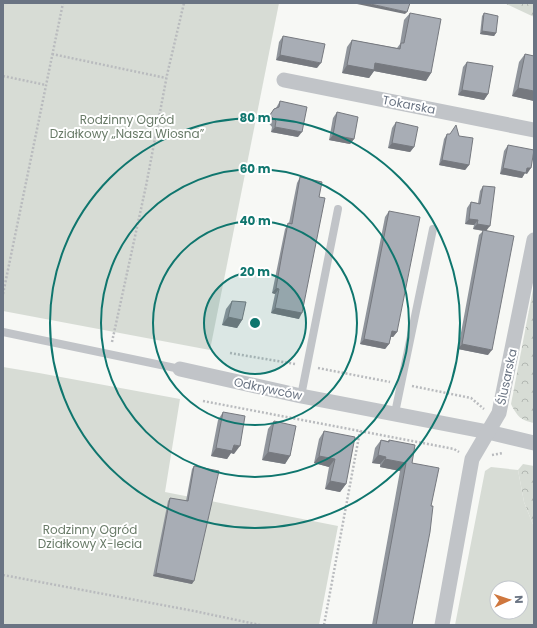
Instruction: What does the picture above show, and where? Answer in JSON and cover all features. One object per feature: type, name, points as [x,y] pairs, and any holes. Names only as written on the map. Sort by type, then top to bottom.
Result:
[{"type":"street","name":"Tokarska","points":[[284,80],[534,130]]},
{"type":"street","name":"Ślusarska","points":[[442,625],[472,459],[500,413],[534,240]]},
{"type":"street","name":"Odkrywców","points":[[180,369],[301,396],[395,413],[534,443]]},
{"type":"lane","points":[[301,396],[338,209]]},
{"type":"lane","points":[[395,413],[432,229]]},
{"type":"lane","name":"Odkrywców","points":[[3,332],[180,369]]},
{"type":"path","points":[[3,294],[63,3]]},
{"type":"path","points":[[114,331],[146,186],[166,78],[184,3]]},
{"type":"path","points":[[52,54],[166,78]]},
{"type":"path","points":[[3,76],[46,84]]},
{"type":"path","points":[[406,385],[471,398],[480,407],[486,410]]},
{"type":"path","points":[[203,401],[454,449],[458,450],[460,453],[463,465],[482,468],[484,462],[492,455],[510,452]]},
{"type":"path","points":[[324,625],[360,431]]},
{"type":"path","points":[[3,575],[186,609],[260,625]]},
{"type":"green space","name":"Rodzinny Ogród Działkowy „Nasza Wiosna”","points":[[3,3],[279,3],[210,350],[3,311]]},
{"type":"green space","points":[[504,3],[534,3],[534,17]]},
{"type":"green space","points":[[534,284],[534,423],[520,417],[515,412],[511,404]]},
{"type":"green space","name":"Rodzinny Ogród Działkowy X-lecia","points":[[3,367],[180,399],[165,492],[338,526],[319,625],[3,625]]},
{"type":"green space","points":[[523,464],[534,466],[534,527],[524,502],[518,470]]},
{"type":"green space","points":[[491,467],[518,470],[524,502],[534,527],[534,625],[455,625],[485,471]]},
{"type":"building","points":[[366,3],[410,3],[407,12]]},
{"type":"building","points":[[410,13],[441,19],[431,73],[375,63],[374,70],[347,65],[352,40],[400,49],[401,43],[404,43]]},
{"type":"building","points":[[484,13],[498,16],[496,33],[482,31]]},
{"type":"building","points":[[283,36],[325,44],[321,63],[280,55]]},
{"type":"building","points":[[525,54],[534,56],[534,91],[518,88]]},
{"type":"building","points":[[467,62],[493,66],[488,94],[462,90]]},
{"type":"building","points":[[280,101],[307,107],[302,132],[275,127],[276,121],[270,115],[274,109],[279,107]]},
{"type":"building","points":[[337,112],[358,117],[354,139],[333,135]]},
{"type":"building","points":[[396,122],[418,127],[414,147],[392,143]]},
{"type":"building","points":[[456,125],[459,136],[473,138],[469,165],[442,160],[447,134],[450,134]]},
{"type":"building","points":[[508,145],[534,150],[531,168],[527,168],[526,173],[503,168]]},
{"type":"building","points":[[300,177],[322,182],[319,197],[325,198],[302,313],[275,308],[279,289],[276,288],[282,254],[288,223],[292,224]]},
{"type":"building","points":[[483,186],[495,187],[490,226],[477,224],[478,220],[469,219],[471,202],[480,204]]},
{"type":"building","points":[[389,211],[420,217],[397,332],[392,331],[389,344],[364,339]]},
{"type":"building","points":[[483,230],[514,236],[492,350],[462,344]]},
{"type":"building","points":[[232,301],[246,302],[242,320],[228,317]]},
{"type":"building","points":[[223,412],[245,416],[240,446],[234,445],[232,451],[216,448]]},
{"type":"building","points":[[274,421],[296,426],[290,456],[268,452]]},
{"type":"building","points":[[324,431],[355,437],[346,484],[330,481],[335,459],[319,456]]},
{"type":"building","points":[[381,440],[415,445],[412,463],[439,468],[431,506],[433,506],[430,532],[412,625],[376,625],[406,463],[385,459],[386,457],[378,455]]},
{"type":"building","points":[[194,466],[219,471],[194,581],[156,573],[170,498],[188,501]]}]
